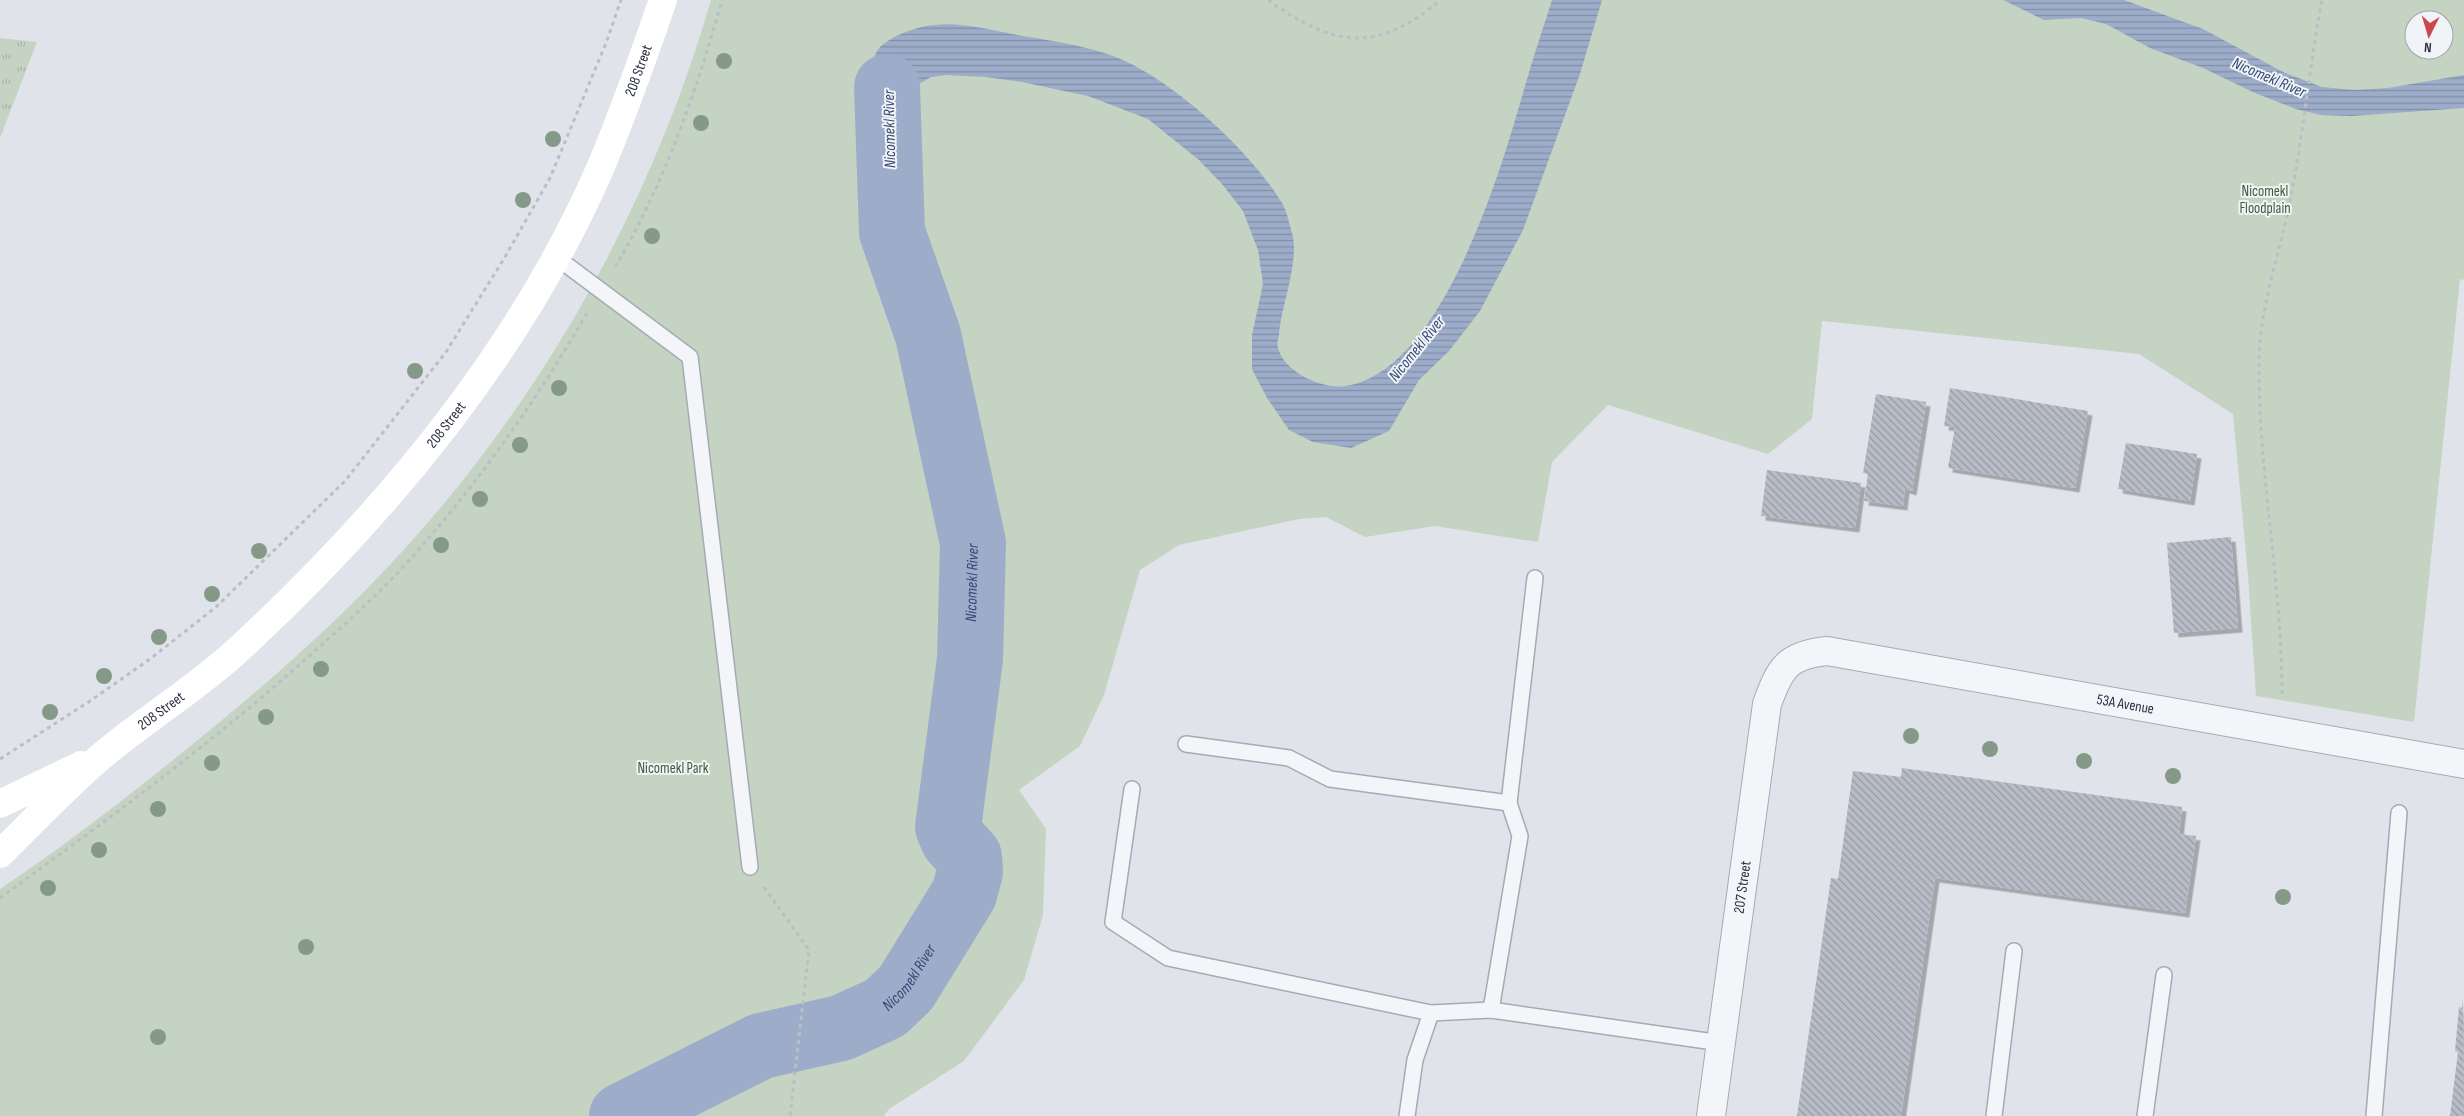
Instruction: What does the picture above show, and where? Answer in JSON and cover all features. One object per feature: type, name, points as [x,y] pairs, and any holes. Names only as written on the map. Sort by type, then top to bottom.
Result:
[{"type":"main road","name":"208 Street","points":[[0,854],[103,755],[236,651],[339,552],[403,480],[469,393],[512,330],[556,257],[598,173],[633,86],[663,0]]},
{"type":"main road","name":"208 Street","points":[[0,804],[103,755]]},
{"type":"street","name":"53A Avenue","points":[[1789,662],[1806,653],[1827,651],[2464,764]]},
{"type":"street","name":"207 Street","points":[[1711,1116],[1767,704],[1775,681],[1789,662]]},
{"type":"lane","points":[[556,257],[690,357],[750,867]]},
{"type":"lane","points":[[1491,1010],[1520,836],[1509,803],[1535,578]]},
{"type":"lane","points":[[1186,744],[1289,758],[1330,779],[1509,803]]},
{"type":"lane","points":[[1132,789],[1113,922],[1168,958],[1431,1013],[1491,1010],[1721,1043]]},
{"type":"lane","points":[[2374,1116],[2399,813]]},
{"type":"lane","points":[[1994,1116],[2014,951]]},
{"type":"lane","points":[[2144,1116],[2164,975]]},
{"type":"lane","points":[[1407,1116],[1415,1060],[1431,1013]]},
{"type":"path","points":[[0,759],[127,675],[216,607],[286,540],[344,481],[368,453],[446,352],[505,257],[550,178],[606,43],[620,0]]},
{"type":"path","points":[[617,263],[666,164],[709,47],[722,0]]},
{"type":"path","points":[[1268,0],[1297,21],[1317,30],[1359,38],[1382,35],[1401,28],[1420,17],[1440,0]]},
{"type":"path","points":[[2282,694],[2278,617],[2261,418],[2259,362],[2261,326],[2292,192],[2322,0]]},
{"type":"path","points":[[0,898],[108,820],[247,711],[342,627],[404,566],[462,499],[511,434],[587,314]]},
{"type":"path","points":[[750,867],[809,950],[790,1116]]},
{"type":"green space","name":"Nicomekl Park","points":[[711,0],[2464,0],[2464,280],[2460,279],[2414,722],[2256,696],[2248,576],[2233,414],[2139,354],[1822,321],[1812,419],[1768,454],[1608,405],[1552,462],[1538,542],[1435,526],[1365,537],[1326,517],[1299,519],[1179,545],[1140,570],[1104,695],[1080,746],[1019,790],[1046,829],[1043,915],[1024,980],[964,1061],[889,1109],[884,1116],[0,1116],[0,889],[109,810],[203,736],[318,637],[398,556],[451,495],[500,432],[545,365],[587,296],[624,224],[658,151],[687,76]]},
{"type":"green space","points":[[0,38],[37,42],[0,138]]},
{"type":"water","points":[[1552,0],[1602,0],[1580,74],[1523,230],[1480,311],[1449,351],[1419,380],[1389,431],[1351,448],[1313,442],[1289,430],[1267,398],[1252,369],[1252,335],[1263,284],[1258,250],[1243,211],[1222,184],[1199,160],[1148,119],[1088,96],[1022,82],[986,77],[946,75],[931,77],[919,84],[911,98],[909,112],[914,185],[884,178],[872,109],[871,71],[874,57],[881,46],[895,37],[922,27],[944,24],[956,25],[978,27],[1063,43],[1113,56],[1159,80],[1183,98],[1229,139],[1268,182],[1285,210],[1294,244],[1292,269],[1280,323],[1278,348],[1288,365],[1306,378],[1337,387],[1346,386],[1381,372],[1412,344],[1439,306],[1463,261],[1484,213],[1515,122],[1531,64]]},
{"type":"water","points":[[2003,0],[2124,0],[2203,29],[2283,72],[2322,87],[2354,90],[2388,88],[2464,75],[2464,108],[2352,116],[2321,115],[2296,109],[2255,93],[2203,68],[2150,48],[2106,24],[2081,18],[2044,20]]},
{"type":"building","points":[[1950,388],[2088,411],[2075,488],[1948,468],[1955,427],[1944,426]]},
{"type":"building","points":[[1876,394],[1926,402],[1912,491],[1905,489],[1903,506],[1864,501],[1868,474],[1863,473]]},
{"type":"building","points":[[2126,443],[2197,454],[2190,501],[2118,489]]},
{"type":"building","points":[[1767,470],[1861,483],[1855,528],[1761,516]]},
{"type":"building","points":[[2231,537],[2238,628],[2174,633],[2167,543]]},
{"type":"building","points":[[1902,768],[2182,807],[2179,834],[2196,836],[2185,913],[1935,878],[1901,1116],[1797,1116],[1831,878],[1838,879],[1853,771],[1901,777]]},
{"type":"building","points":[[2463,998],[2464,1116],[2450,1116],[2458,1052],[2455,1051],[2459,1007],[2462,1008]]},
{"type":"waterway","name":"Nicomekl River","points":[[622,1116],[761,1046],[841,1028],[885,1008],[906,988],[964,894],[970,872],[969,857],[953,839],[948,827],[970,659],[973,543],[928,335],[892,232],[887,87]]},
{"type":"park label","name":"Nicomekl Floodplain","points":[[2265,200]]}]
